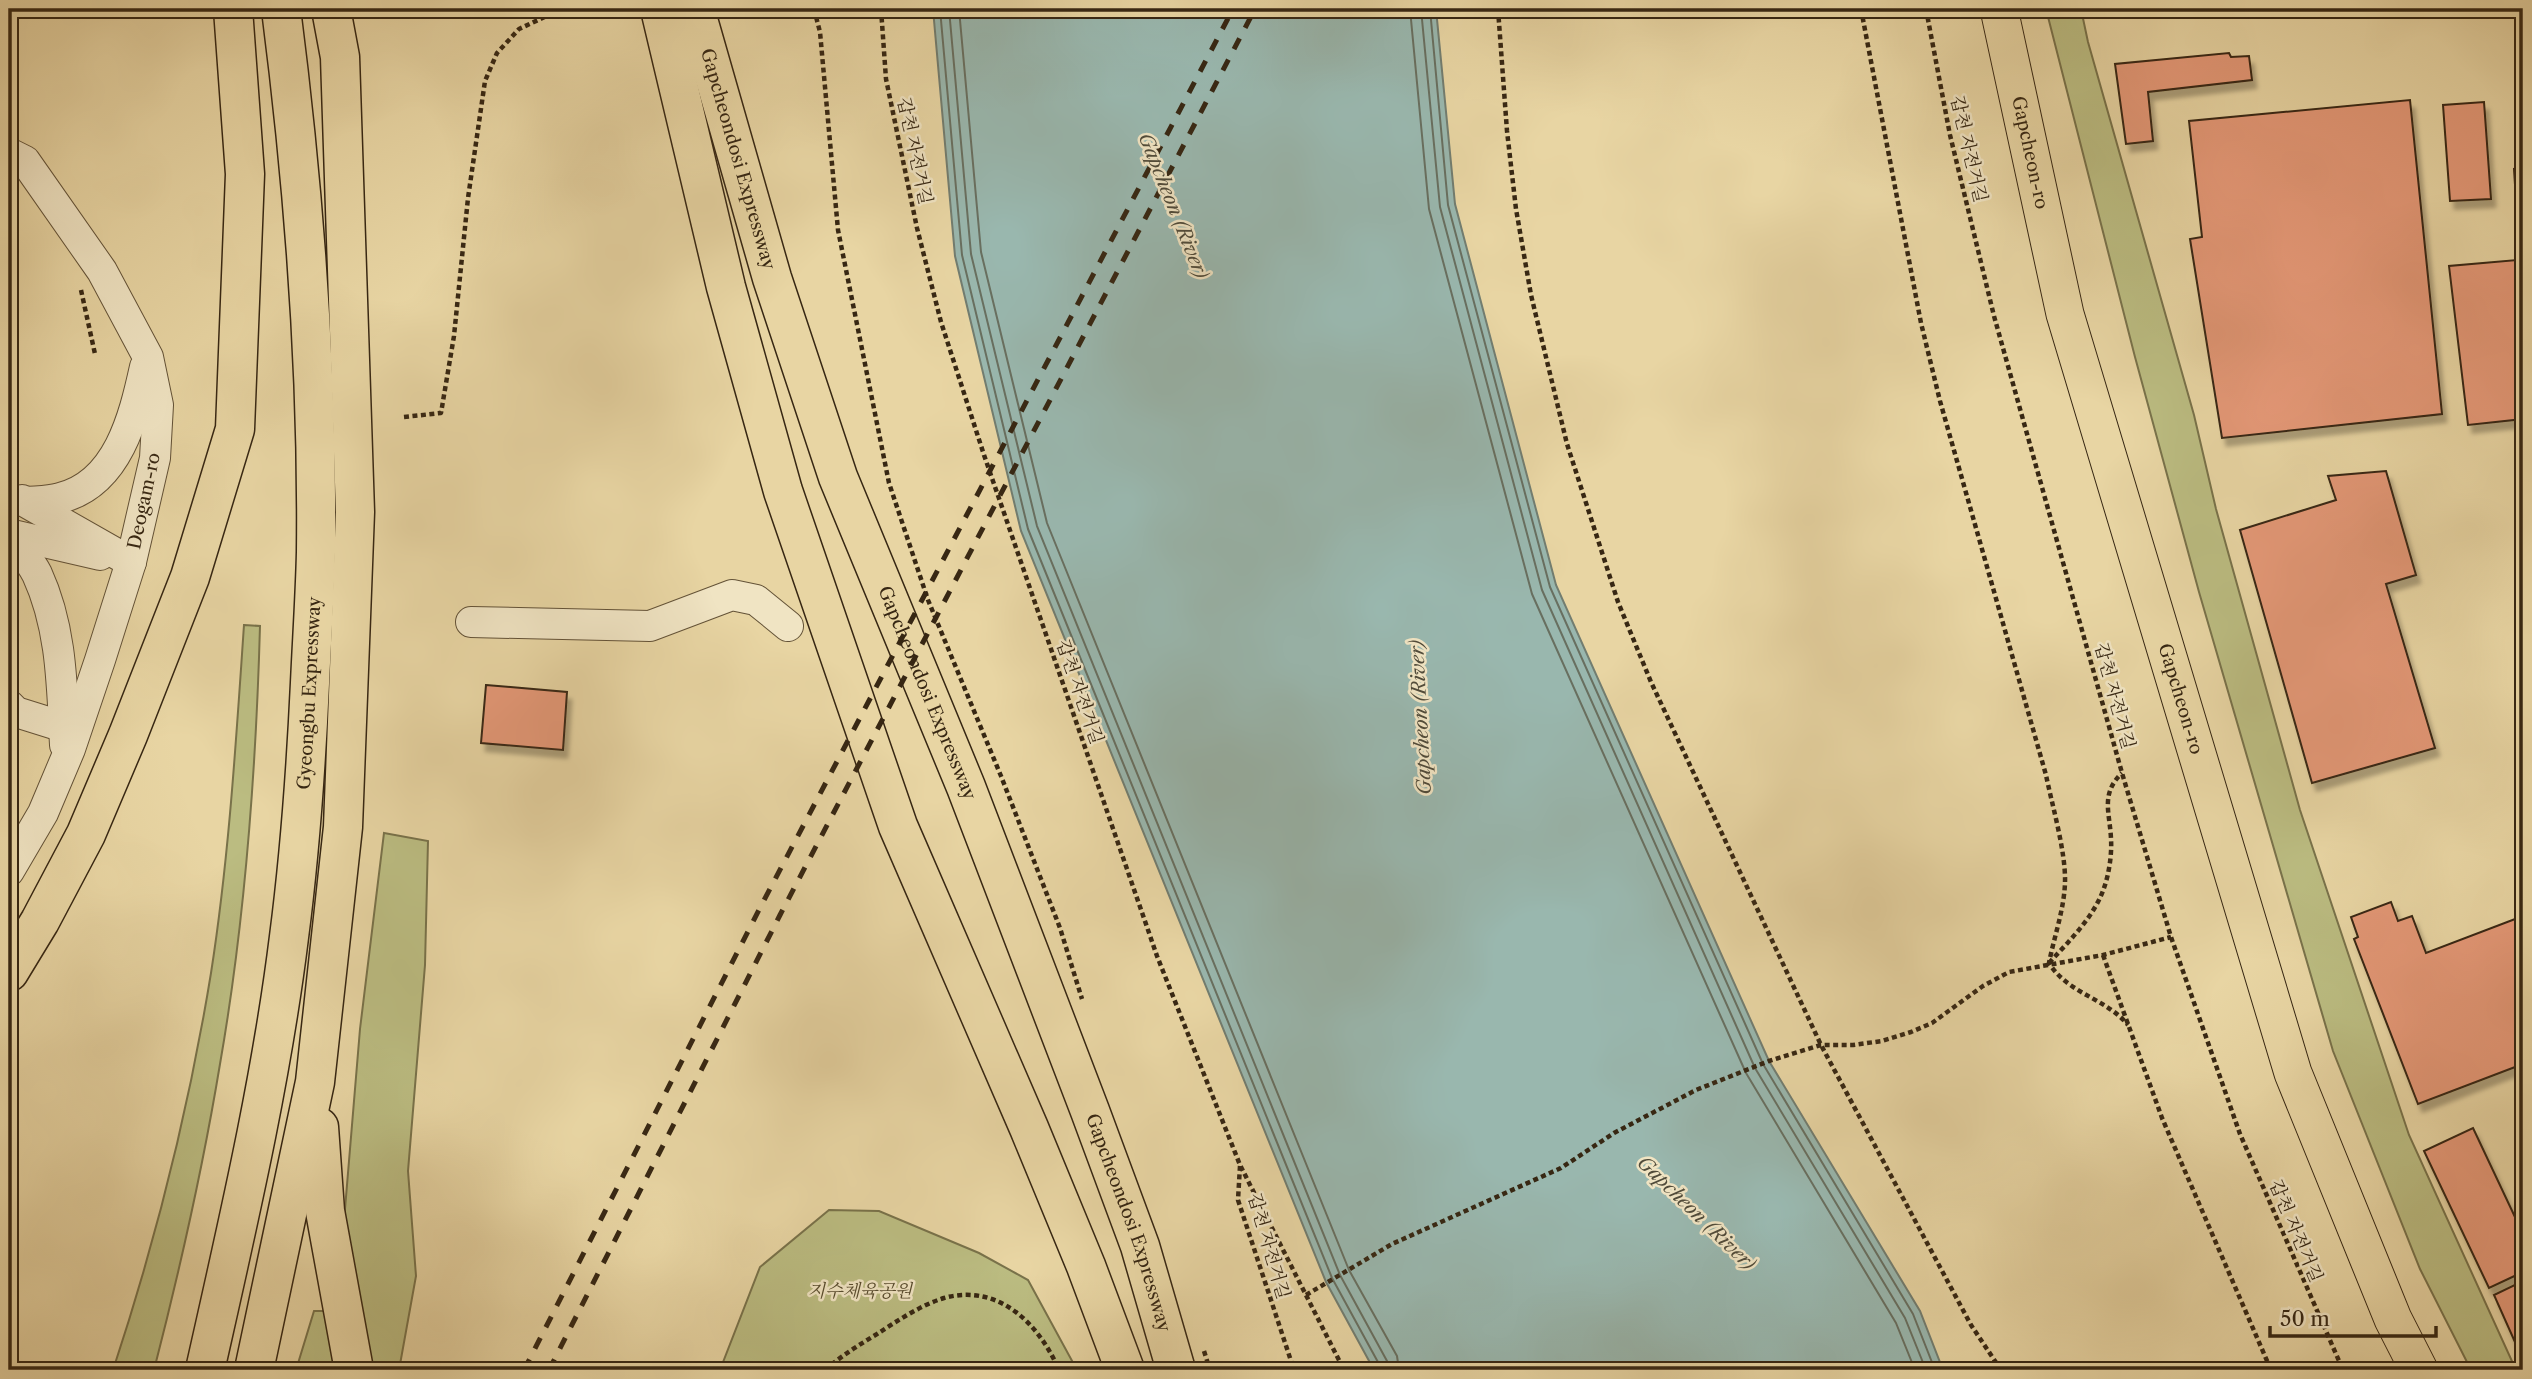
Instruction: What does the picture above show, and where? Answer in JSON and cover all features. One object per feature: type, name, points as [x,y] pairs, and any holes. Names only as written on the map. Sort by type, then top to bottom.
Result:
[{"type":"highway","points":[[9,972],[40,921],[86,834],[128,735],[190,577],[235,429],[245,174],[233,9]]},
{"type":"highway","name":"Gyeongbu Expressway","points":[[205,1370],[259,1123],[289,937],[306,768],[316,554],[315,418],[303,233],[281,9]]},
{"type":"highway","points":[[254,1370],[315,1082],[343,827],[355,512],[340,57],[331,9]]},
{"type":"highway","name":"Gapcheondosi Expressway","points":[[660,9],[726,287],[783,491],[898,826],[1040,1153],[1125,1370]]},
{"type":"highway","name":"Gapcheondosi Expressway","points":[[695,9],[772,278],[838,477],[966,787],[1140,1246],[1189,1358]]},
{"type":"highway","points":[[315,1082],[326,1212],[354,1370]]},
{"type":"main road","name":"Gapcheon-ro","points":[[1999,9],[2065,314],[2293,1073],[2393,1319],[2419,1370]]},
{"type":"street","name":"Deogam-ro","points":[[9,153],[25,162],[102,271],[148,357],[158,405],[155,458],[131,562],[65,761],[43,813],[9,871]]},
{"type":"street","points":[[18,498],[61,498],[91,484],[115,457],[128,429],[148,357]]},
{"type":"street","points":[[18,498],[131,562]]},
{"type":"street","points":[[9,534],[131,562]]},
{"type":"street","points":[[9,534],[36,572],[54,618],[63,692],[65,761]]},
{"type":"street","points":[[471,622],[650,626],[732,595],[756,600],[788,626]]},
{"type":"street","points":[[9,705],[16,712],[64,727]]},
{"type":"path","points":[[404,417],[441,413],[454,336],[468,198],[485,81],[497,53],[519,29],[555,12],[573,9]]},
{"type":"path","points":[[814,9],[820,32],[838,230],[889,483],[928,600],[1055,915],[1082,1000]]},
{"type":"path","name":"갑천 자전거길","points":[[881,9],[886,79],[917,228],[942,322],[1147,930],[1240,1165],[1238,1200],[1294,1370]]},
{"type":"path","points":[[1498,9],[1508,144],[1531,295],[1567,444],[1618,602],[1651,682],[1821,1045],[1971,1325],[2001,1370]]},
{"type":"path","points":[[1861,9],[1921,323],[1940,401],[2046,775],[2057,830],[2065,881],[2049,963],[2059,978],[2069,986],[2120,1015],[2128,1025]]},
{"type":"path","name":"갑천 자전거길","points":[[1926,9],[1950,135],[1994,316],[2122,773],[2171,937],[2240,1134],[2343,1370]]},
{"type":"path","points":[[92,256],[80,284],[95,354]]},
{"type":"path","points":[[2049,963],[2081,928],[2105,887],[2111,840],[2108,817],[2109,788],[2122,773]]},
{"type":"path","points":[[1306,1295],[1392,1244],[1561,1168],[1614,1133],[1696,1090],[1769,1061],[1821,1045],[1882,1041],[1911,1032],[1932,1023],[1983,986],[2009,972],[2103,955],[2171,937]]},
{"type":"path","points":[[2103,955],[2167,1130],[2272,1370]]},
{"type":"path","points":[[1240,1165],[1344,1370]]},
{"type":"path","points":[[825,1370],[897,1321],[943,1298],[972,1295],[995,1299],[1020,1315],[1037,1330],[1059,1370]]},
{"type":"path","points":[[1189,1358],[1210,1370]]},
{"type":"green space","points":[[2046,9],[2081,9],[2300,810],[2409,1135],[2516,1370],[2471,1370],[2420,1269],[2333,1051],[2199,592],[2135,357]]},
{"type":"green space","points":[[244,625],[260,626],[256,735],[243,901],[229,1010],[213,1103],[190,1218],[154,1370],[113,1370],[170,1173],[211,973],[227,843]]},
{"type":"green space","points":[[384,833],[428,841],[425,965],[408,1171],[416,1276],[399,1370],[366,1370],[344,1221],[360,1029]]},
{"type":"green space","name":"지수체육공원","points":[[829,1210],[879,1211],[979,1253],[1028,1280],[1077,1370],[720,1370],[760,1267]]},
{"type":"green space","points":[[314,1311],[328,1311],[342,1370],[296,1370]]},
{"type":"water","name":"Gapcheon (River)","points":[[933,9],[1436,9],[1455,204],[1556,585],[1769,1061],[1920,1311],[1943,1370],[1374,1370],[1326,1282],[1021,531],[955,256]]},
{"type":"building","points":[[2229,53],[2231,57],[2249,56],[2252,80],[2148,92],[2153,141],[2126,144],[2115,64]]},
{"type":"building","points":[[2410,100],[2442,414],[2222,438],[2190,239],[2202,237],[2189,121]]},
{"type":"building","points":[[2484,102],[2491,199],[2450,201],[2443,105]]},
{"type":"building","points":[[2523,168],[2523,231],[2518,232],[2514,169]]},
{"type":"building","points":[[2517,260],[2523,320],[2523,419],[2468,425],[2449,266]]},
{"type":"building","points":[[2386,471],[2416,575],[2386,584],[2435,748],[2312,783],[2240,530],[2336,500],[2328,476]]},
{"type":"building","points":[[486,685],[567,692],[563,750],[481,743]]},
{"type":"building","points":[[2391,902],[2398,921],[2412,916],[2426,953],[2523,916],[2523,1064],[2418,1104],[2354,939],[2358,937],[2351,917]]},
{"type":"building","points":[[2473,1128],[2523,1234],[2523,1272],[2489,1288],[2424,1151]]},
{"type":"building","points":[[2523,1281],[2523,1360],[2494,1295]]},
{"type":"railway","points":[[524,1370],[762,904],[1233,9]]},
{"type":"railway","points":[[549,1370],[780,915],[1255,9]]}]
